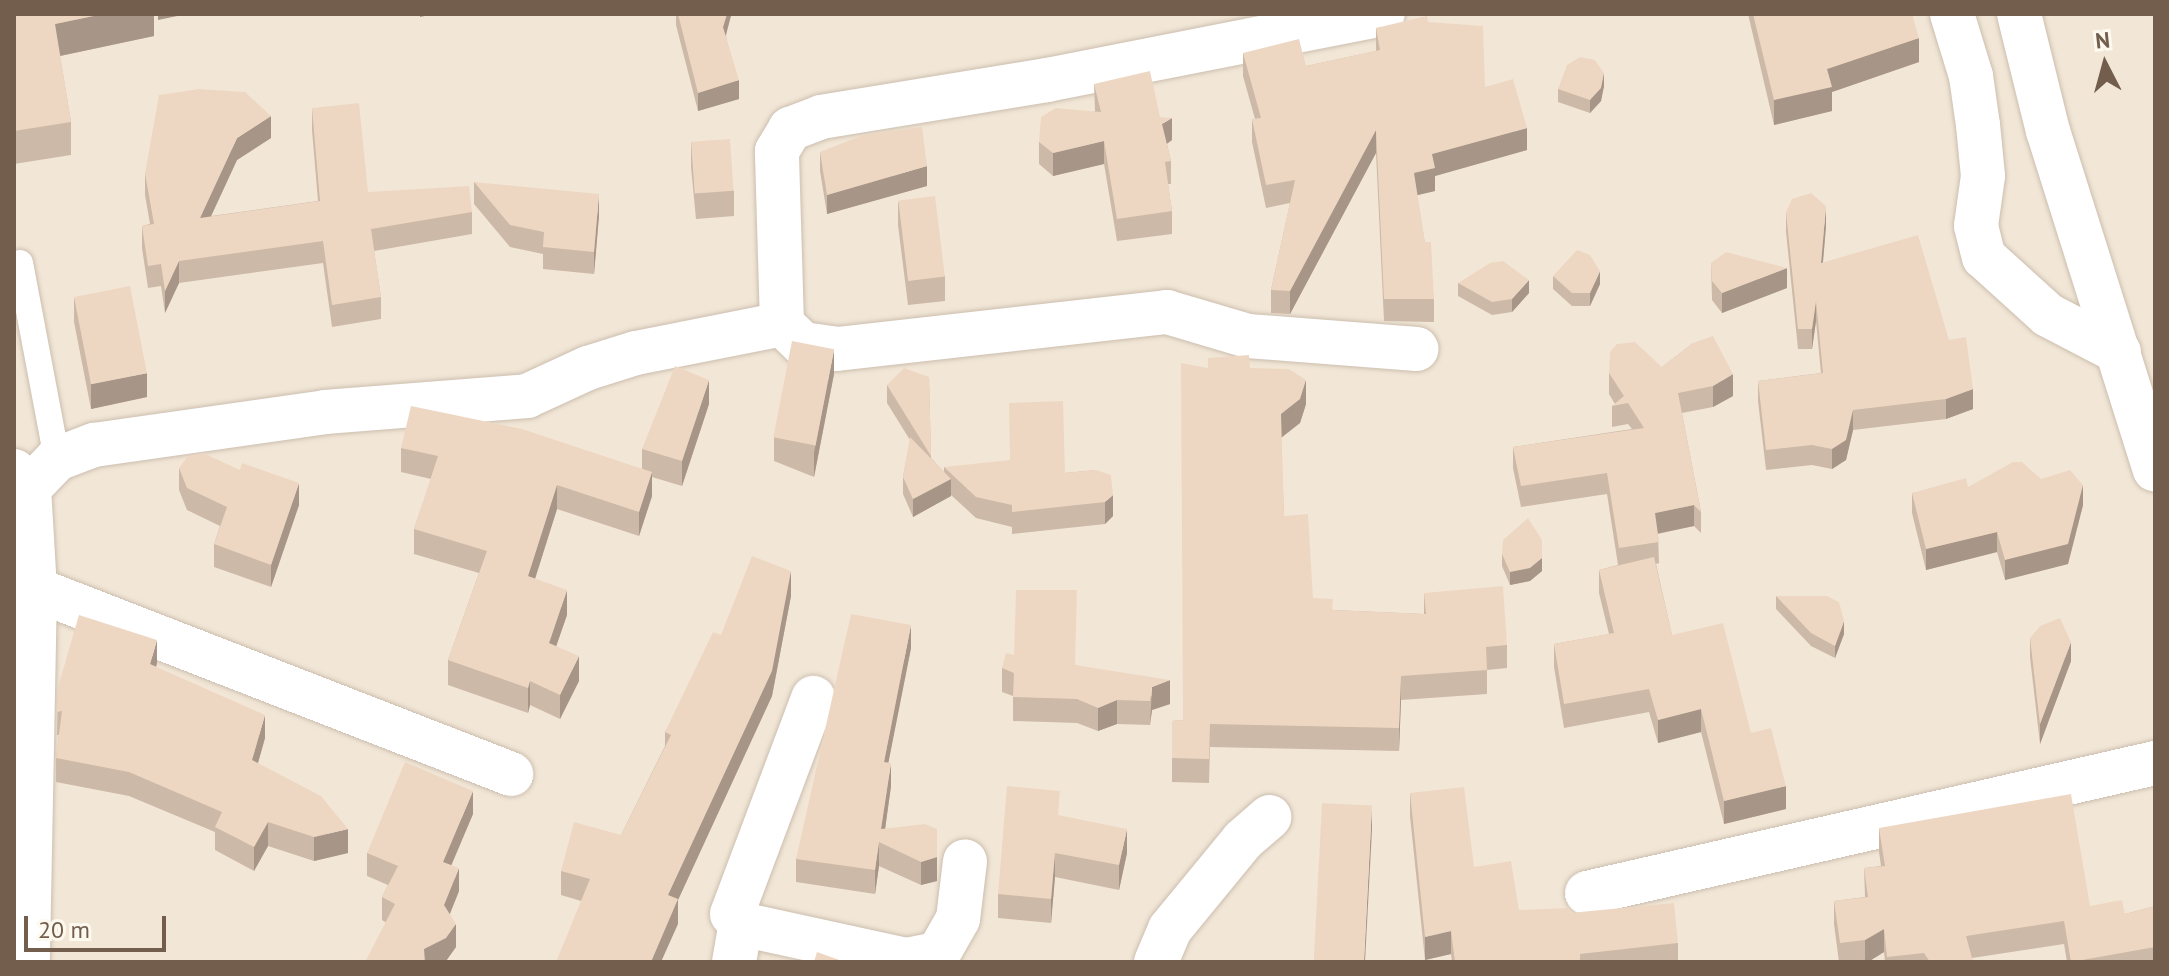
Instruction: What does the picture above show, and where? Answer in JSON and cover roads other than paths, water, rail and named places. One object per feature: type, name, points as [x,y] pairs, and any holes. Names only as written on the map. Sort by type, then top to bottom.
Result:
[{"type":"street","points":[[1383,14],[1047,80],[821,117],[790,129],[777,151],[782,324],[803,344],[837,349],[1167,312],[1248,336],[1417,349]]},
{"type":"street","points":[[1952,14],[1971,76],[1978,125],[1983,176],[1976,226],[1984,257],[2048,315],[2119,352]]},
{"type":"street","points":[[2019,14],[2048,131],[2155,470]]},
{"type":"street","points":[[28,962],[21,901],[35,589],[34,473],[94,445],[325,412],[527,396],[588,368],[636,353],[782,324]]},
{"type":"street","points":[[35,589],[511,774]]},
{"type":"street","points":[[813,698],[732,914],[738,943],[906,960],[938,954],[958,919],[965,861]]},
{"type":"street","points":[[1587,893],[2155,763]]},
{"type":"street","points":[[1156,962],[1170,929],[1233,851],[1269,817]]},
{"type":"lane","points":[[20,263],[34,473]]}]
